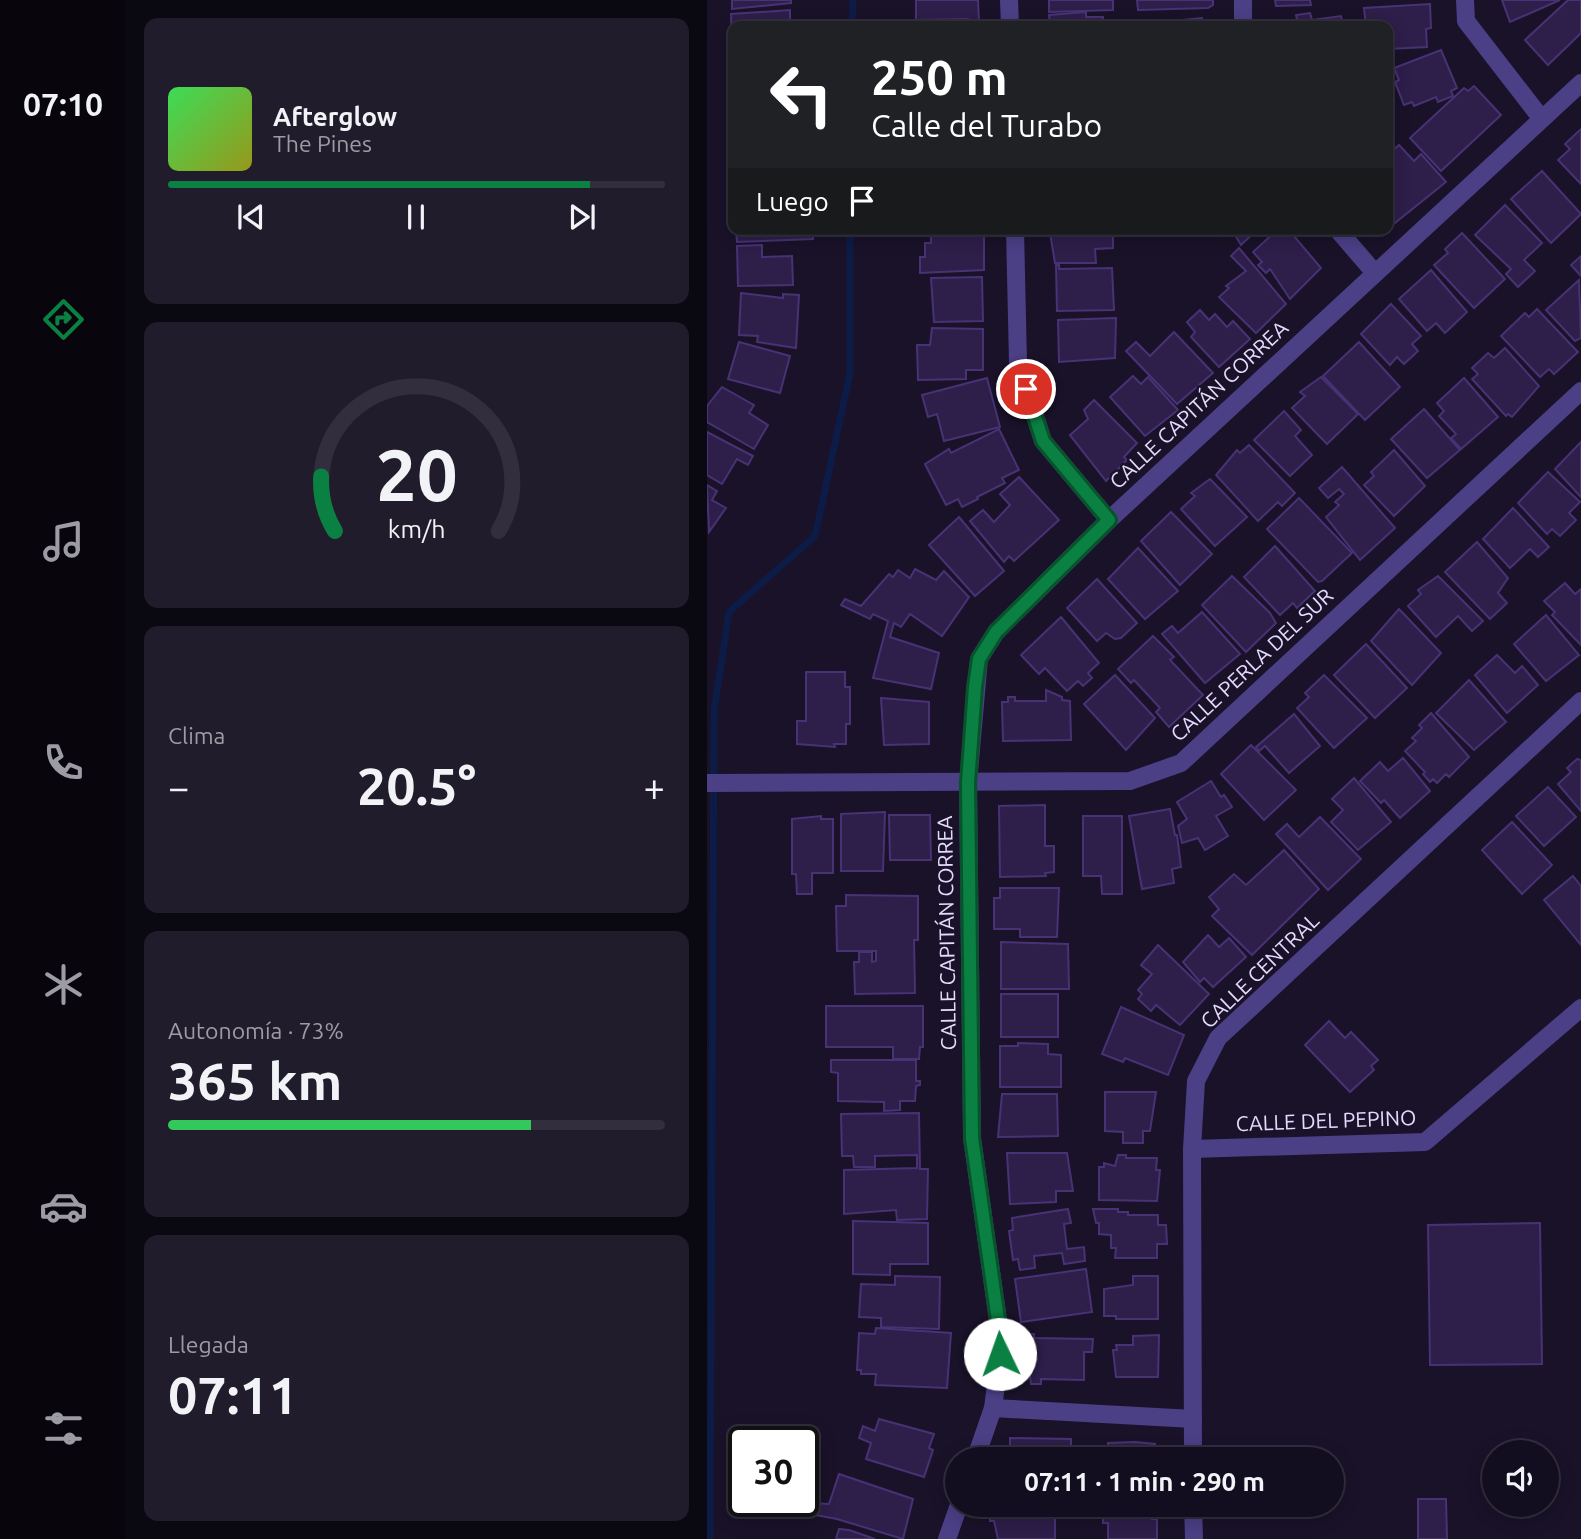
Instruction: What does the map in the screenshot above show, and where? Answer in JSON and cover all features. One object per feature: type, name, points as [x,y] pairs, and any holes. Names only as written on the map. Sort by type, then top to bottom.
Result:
[{"type":"street","points":[[1009,0],[1010,21]]},
{"type":"street","points":[[1243,0],[1243,21]]},
{"type":"street","points":[[1465,0],[1466,21],[1541,118]]},
{"type":"street","name":"CALLE CAPITÁN CORREA","points":[[980,1447],[993,1408],[1000,1354],[998,1320],[972,1138],[968,783],[979,659],[996,632],[1109,520],[1581,83]]},
{"type":"street","points":[[1015,235],[1018,363],[1043,441],[1109,520]]},
{"type":"street","points":[[1342,235],[1374,272]]},
{"type":"street","name":"CALLE PERLA DEL SUR","points":[[707,783],[1130,781],[1181,763],[1581,391]]},
{"type":"street","name":"CALLE CENTRAL","points":[[1193,1447],[1192,1149],[1196,1081],[1218,1038],[1581,701]]},
{"type":"street","name":"CALLE DEL PEPINO","points":[[1192,1149],[1425,1142],[1581,1008]]},
{"type":"street","points":[[993,1408],[1193,1419]]},
{"type":"street","points":[[947,1539],[955,1517]]},
{"type":"street","points":[[1193,1517],[1193,1539]]},
{"type":"building","points":[[732,0],[791,0],[791,3],[732,9]]},
{"type":"building","points":[[916,0],[978,0],[979,21],[916,20]]},
{"type":"building","points":[[1049,0],[1113,0],[1113,10],[1049,12]]},
{"type":"building","points":[[1137,0],[1213,0],[1213,5],[1208,8],[1138,10]]},
{"type":"building","points":[[1275,0],[1310,0],[1311,5],[1276,6]]},
{"type":"building","points":[[1502,0],[1560,0],[1510,22]]},
{"type":"building","points":[[1568,0],[1581,0],[1581,33],[1548,65],[1525,40]]},
{"type":"building","points":[[1430,4],[1431,28],[1426,29],[1427,47],[1393,49],[1393,21],[1365,21],[1364,8]]},
{"type":"building","points":[[790,10],[790,21],[731,21],[731,14]]},
{"type":"building","points":[[1086,12],[1086,17],[1103,17],[1103,21],[1050,21],[1049,15]]},
{"type":"building","points":[[1310,13],[1312,20],[1341,16],[1342,21],[1298,21],[1296,15]]},
{"type":"building","points":[[1202,18],[1202,21],[1172,21]]},
{"type":"building","points":[[1441,50],[1457,88],[1451,91],[1453,96],[1438,102],[1436,97],[1414,106],[1412,102],[1404,105],[1395,82],[1399,80],[1394,68]]},
{"type":"building","points":[[1474,86],[1501,115],[1441,171],[1410,138],[1464,88],[1468,91]]},
{"type":"building","points":[[1581,129],[1581,184],[1558,160],[1570,149],[1565,144]]},
{"type":"building","points":[[1399,145],[1414,161],[1421,154],[1446,182],[1393,225],[1393,150]]},
{"type":"building","points":[[1542,171],[1581,214],[1551,243],[1511,199]]},
{"type":"building","points":[[1505,205],[1542,243],[1524,260],[1535,271],[1518,287],[1506,274],[1511,269],[1475,235]]},
{"type":"building","points":[[1462,233],[1505,279],[1474,308],[1434,265],[1448,253],[1445,249]]},
{"type":"building","points":[[736,235],[813,235],[813,239],[737,242]]},
{"type":"building","points":[[931,235],[984,235],[984,270],[920,273],[920,257],[925,257],[925,243],[931,243]]},
{"type":"building","points":[[1050,235],[1113,235],[1113,248],[1095,249],[1096,263],[1055,263]]},
{"type":"building","points":[[1235,235],[1252,235],[1241,245]]},
{"type":"building","points":[[1271,235],[1293,235],[1321,268],[1290,299],[1270,269],[1266,273],[1258,265],[1262,262],[1253,252]]},
{"type":"building","points":[[762,245],[762,257],[792,256],[793,285],[738,286],[737,246]]},
{"type":"building","points":[[1239,248],[1286,304],[1256,333],[1219,297],[1229,288],[1226,286],[1246,271],[1231,256]]},
{"type":"building","points":[[1581,256],[1581,276],[1571,265]]},
{"type":"building","points":[[1056,265],[1059,265],[1059,269],[1112,268],[1114,310],[1057,311]]},
{"type":"building","points":[[1431,270],[1467,312],[1445,333],[1436,323],[1427,331],[1399,299]]},
{"type":"building","points":[[982,277],[983,321],[934,322],[931,278]]},
{"type":"building","points":[[1579,280],[1581,338],[1575,341],[1546,310]]},
{"type":"building","points":[[741,293],[783,298],[783,294],[799,295],[796,348],[757,342],[758,336],[739,335]]},
{"type":"building","points":[[1391,304],[1421,336],[1412,344],[1418,351],[1404,364],[1397,357],[1390,365],[1361,334]]},
{"type":"building","points":[[1537,309],[1578,352],[1554,374],[1549,369],[1540,377],[1501,336],[1525,313],[1529,317]]},
{"type":"building","points":[[1200,310],[1209,320],[1215,314],[1227,327],[1233,321],[1250,339],[1219,367],[1191,337],[1195,332],[1187,322]]},
{"type":"building","points":[[1116,318],[1115,358],[1059,362],[1058,320]]},
{"type":"building","points":[[932,328],[983,329],[983,370],[966,370],[966,379],[918,380],[917,345],[930,345]]},
{"type":"building","points":[[1174,332],[1213,373],[1177,404],[1126,351],[1136,342],[1150,356]]},
{"type":"building","points":[[739,342],[790,356],[780,393],[728,379]]},
{"type":"building","points":[[1359,342],[1400,387],[1365,420],[1323,376]]},
{"type":"building","points":[[1505,348],[1539,386],[1512,417],[1508,414],[1506,416],[1472,379],[1478,374],[1472,368],[1488,353],[1494,358]]},
{"type":"building","points":[[1133,376],[1141,384],[1148,377],[1178,410],[1145,436],[1110,397]]},
{"type":"building","points":[[1321,377],[1358,414],[1327,444],[1292,408],[1305,396],[1300,392]]},
{"type":"building","points":[[987,378],[1000,427],[944,441],[937,414],[928,417],[922,395]]},
{"type":"building","points":[[1464,378],[1498,417],[1461,449],[1451,438],[1456,434],[1439,416],[1444,411],[1437,403]]},
{"type":"building","points":[[722,387],[754,405],[749,413],[768,425],[754,449],[707,422],[707,406]]},
{"type":"building","points":[[1094,400],[1137,443],[1124,457],[1127,460],[1106,481],[1070,435],[1088,419],[1084,410]]},
{"type":"building","points":[[1424,409],[1460,450],[1427,478],[1391,439]]},
{"type":"building","points":[[1284,411],[1301,430],[1295,436],[1312,455],[1290,476],[1254,440]]},
{"type":"building","points":[[999,429],[1019,470],[1002,478],[1005,483],[962,507],[958,499],[946,505],[925,464],[949,449],[951,453]]},
{"type":"building","points":[[707,432],[753,456],[748,465],[737,459],[722,484],[707,475]]},
{"type":"building","points":[[1581,442],[1581,497],[1555,469]]},
{"type":"building","points":[[1249,445],[1295,493],[1282,506],[1278,502],[1258,521],[1216,475],[1237,450],[1240,453]]},
{"type":"building","points":[[1394,450],[1425,486],[1394,516],[1364,485],[1374,476],[1371,472]]},
{"type":"building","points":[[1342,467],[1395,528],[1360,560],[1326,517],[1339,505],[1335,502],[1344,494],[1339,489],[1328,498],[1319,488]]},
{"type":"building","points":[[1548,472],[1580,502],[1569,513],[1576,520],[1560,536],[1552,529],[1547,534],[1518,503]]},
{"type":"building","points":[[1019,477],[1059,520],[1014,561],[1009,556],[1004,562],[970,521],[983,510],[994,522],[1010,505],[1000,494]]},
{"type":"building","points":[[1210,479],[1247,517],[1215,546],[1181,509],[1195,496],[1191,493]]},
{"type":"building","points":[[707,485],[717,491],[712,500],[726,508],[709,532]]},
{"type":"building","points":[[1299,498],[1352,553],[1322,581],[1318,582],[1267,529]]},
{"type":"building","points":[[1513,508],[1549,547],[1538,557],[1530,549],[1510,568],[1483,539]]},
{"type":"building","points":[[1171,512],[1212,554],[1180,585],[1141,541]]},
{"type":"building","points":[[959,517],[1004,571],[975,596],[929,545]]},
{"type":"building","points":[[1477,542],[1508,578],[1498,593],[1507,603],[1490,619],[1445,572]]},
{"type":"building","points":[[1275,546],[1315,591],[1297,608],[1293,603],[1280,615],[1244,577]]},
{"type":"building","points":[[1138,548],[1178,591],[1145,619],[1108,579]]},
{"type":"building","points":[[915,569],[936,580],[944,571],[969,597],[942,636],[910,614],[901,627],[894,623],[890,637],[939,653],[931,689],[873,678],[888,621],[873,614],[870,619],[841,605],[845,599],[861,606],[889,574],[893,577],[898,570],[910,578]]},
{"type":"building","points":[[1232,576],[1270,613],[1276,623],[1246,652],[1202,605]]},
{"type":"building","points":[[1438,576],[1483,621],[1472,631],[1458,616],[1436,637],[1408,606],[1421,594],[1418,590]]},
{"type":"building","points":[[1097,579],[1137,623],[1121,638],[1115,639],[1106,633],[1097,641],[1067,608]]},
{"type":"building","points":[[1565,583],[1575,594],[1581,589],[1581,645],[1552,615],[1555,612],[1544,601]]},
{"type":"building","points":[[1399,609],[1441,653],[1412,685],[1371,641]]},
{"type":"building","points":[[1202,612],[1240,654],[1205,683],[1162,634],[1172,626],[1178,633]]},
{"type":"building","points":[[1546,615],[1579,655],[1546,681],[1514,644]]},
{"type":"building","points":[[1061,617],[1099,663],[1088,673],[1092,678],[1083,686],[1078,681],[1067,691],[1045,668],[1039,674],[1021,655]]},
{"type":"building","points":[[1153,636],[1174,657],[1170,660],[1203,695],[1169,727],[1156,712],[1160,708],[1134,680],[1131,683],[1118,669]]},
{"type":"building","points":[[1366,644],[1407,688],[1375,718],[1334,675]]},
{"type":"building","points":[[1497,655],[1515,673],[1522,666],[1538,685],[1507,713],[1475,675]]},
{"type":"building","points":[[806,672],[845,672],[845,687],[850,687],[850,724],[846,724],[846,744],[834,744],[835,747],[797,744],[797,721],[806,721]]},
{"type":"building","points":[[1115,675],[1155,718],[1126,750],[1084,704]]},
{"type":"building","points":[[1324,675],[1367,718],[1334,748],[1297,708],[1309,697],[1305,693]]},
{"type":"building","points":[[1469,680],[1506,722],[1474,750],[1436,713]]},
{"type":"building","points":[[1046,690],[1062,697],[1062,700],[1070,701],[1071,740],[1003,741],[1002,702],[1008,702],[1008,697],[1015,697],[1015,701],[1046,701]]},
{"type":"building","points":[[881,698],[929,702],[929,744],[884,745]]},
{"type":"building","points":[[1431,713],[1469,757],[1449,777],[1446,774],[1437,783],[1433,779],[1430,782],[1423,774],[1425,772],[1405,751],[1416,741],[1412,738],[1422,728],[1419,725]]},
{"type":"building","points":[[1294,714],[1320,746],[1289,773],[1265,746],[1259,751],[1256,747]]},
{"type":"building","points":[[1251,745],[1296,790],[1264,820],[1221,774]]},
{"type":"building","points":[[1403,758],[1430,791],[1400,818],[1384,800],[1381,803],[1360,781],[1380,762],[1388,771]]},
{"type":"building","points":[[1577,759],[1581,760],[1581,811],[1558,784],[1571,772],[1567,768]]},
{"type":"building","points":[[1354,778],[1391,822],[1358,850],[1331,822],[1343,810],[1332,799]]},
{"type":"building","points":[[1211,781],[1221,797],[1224,795],[1232,807],[1216,816],[1228,836],[1205,850],[1198,838],[1182,843],[1178,826],[1187,819],[1177,802]]},
{"type":"building","points":[[1548,787],[1576,817],[1544,846],[1516,816]]},
{"type":"building","points":[[1045,805],[1045,846],[1054,846],[1054,872],[1045,873],[1046,876],[1000,877],[999,806]]},
{"type":"building","points":[[1170,809],[1181,867],[1172,869],[1174,883],[1142,889],[1129,816]]},
{"type":"building","points":[[885,812],[883,871],[841,871],[841,814]]},
{"type":"building","points":[[889,815],[930,815],[931,860],[890,860]]},
{"type":"building","points":[[821,816],[821,819],[833,819],[833,873],[812,873],[812,894],[797,894],[796,874],[792,874],[792,819]]},
{"type":"building","points":[[1083,816],[1122,816],[1122,894],[1102,894],[1101,876],[1083,876]]},
{"type":"building","points":[[1320,817],[1361,859],[1328,890],[1276,834],[1287,824],[1299,837]]},
{"type":"building","points":[[1512,822],[1552,865],[1522,894],[1482,850]]},
{"type":"building","points":[[1284,850],[1319,889],[1252,955],[1212,916],[1219,909],[1209,897],[1234,874],[1246,885]]},
{"type":"building","points":[[1573,876],[1581,886],[1581,945],[1544,900]]},
{"type":"building","points":[[1000,888],[1059,888],[1057,937],[1020,937],[1020,929],[994,929],[994,898],[1000,898]]},
{"type":"building","points":[[846,895],[918,896],[918,940],[914,940],[915,993],[855,994],[854,962],[859,962],[859,952],[872,952],[872,962],[876,961],[876,951],[837,951],[836,906],[846,906]]},
{"type":"building","points":[[1208,935],[1219,947],[1229,938],[1246,957],[1213,987],[1204,978],[1200,982],[1183,962]]},
{"type":"building","points":[[1001,942],[1068,944],[1069,989],[1001,989]]},
{"type":"building","points":[[1158,945],[1209,994],[1180,1025],[1156,1005],[1151,1011],[1138,999],[1142,994],[1138,990],[1152,974],[1141,965]]},
{"type":"building","points":[[1001,994],[1058,994],[1058,1037],[1001,1037]]},
{"type":"building","points":[[826,1006],[923,1006],[923,1047],[920,1047],[919,1059],[893,1059],[893,1047],[826,1047]]},
{"type":"building","points":[[1121,1007],[1184,1035],[1168,1075],[1125,1058],[1123,1062],[1102,1054]]},
{"type":"building","points":[[1329,1021],[1345,1038],[1351,1032],[1378,1060],[1371,1066],[1374,1070],[1350,1092],[1305,1045]]},
{"type":"building","points":[[1018,1043],[1048,1044],[1048,1054],[1061,1055],[1061,1087],[1000,1087],[1000,1046],[1018,1046]]},
{"type":"building","points":[[831,1060],[916,1060],[916,1081],[920,1081],[920,1085],[916,1086],[915,1101],[900,1101],[900,1110],[884,1111],[884,1102],[838,1101],[838,1073],[831,1072]]},
{"type":"building","points":[[1105,1092],[1156,1092],[1150,1131],[1143,1131],[1143,1143],[1123,1143],[1123,1132],[1105,1131]]},
{"type":"building","points":[[1002,1094],[1057,1094],[1058,1136],[998,1137]]},
{"type":"building","points":[[919,1113],[920,1169],[928,1169],[927,1219],[897,1220],[896,1210],[844,1214],[844,1170],[917,1168],[917,1155],[875,1156],[875,1167],[854,1167],[853,1156],[842,1156],[841,1114]]},
{"type":"building","points":[[1007,1153],[1067,1153],[1073,1191],[1056,1191],[1056,1202],[1010,1204]]},
{"type":"building","points":[[1118,1155],[1126,1155],[1126,1158],[1157,1158],[1156,1170],[1160,1170],[1157,1201],[1099,1200],[1099,1167],[1104,1167],[1104,1163],[1115,1166]]},
{"type":"building","points":[[1068,1209],[1071,1223],[1064,1224],[1067,1249],[1084,1247],[1085,1261],[1064,1264],[1062,1253],[1034,1256],[1035,1268],[1020,1270],[1018,1259],[1013,1260],[1009,1231],[1013,1230],[1012,1218]]},
{"type":"building","points":[[1093,1209],[1118,1209],[1118,1212],[1128,1212],[1128,1215],[1158,1215],[1158,1225],[1166,1225],[1167,1244],[1157,1244],[1157,1258],[1115,1258],[1116,1248],[1111,1248],[1111,1235],[1099,1234],[1099,1223],[1096,1223]]},
{"type":"building","points":[[853,1221],[928,1223],[928,1264],[890,1264],[890,1275],[853,1274]]},
{"type":"building","points":[[1540,1223],[1542,1364],[1430,1365],[1428,1225]]},
{"type":"building","points":[[1086,1269],[1092,1312],[1021,1322],[1015,1279]]},
{"type":"building","points":[[895,1276],[940,1277],[939,1329],[881,1327],[881,1318],[859,1317],[861,1284],[895,1285]]},
{"type":"building","points":[[1133,1276],[1158,1276],[1158,1319],[1116,1319],[1116,1316],[1104,1316],[1104,1289],[1133,1285]]},
{"type":"building","points":[[876,1328],[951,1333],[947,1388],[875,1385],[876,1374],[861,1374],[861,1370],[857,1370],[859,1333],[875,1334]]},
{"type":"building","points":[[1024,1334],[1034,1334],[1034,1338],[1093,1339],[1092,1352],[1084,1352],[1084,1380],[1041,1379],[1041,1384],[1031,1384],[1029,1368],[1024,1368]]},
{"type":"building","points":[[1159,1335],[1158,1377],[1116,1377],[1113,1350],[1117,1350],[1116,1345],[1133,1345],[1133,1336]]},
{"type":"building","points":[[879,1419],[934,1434],[929,1448],[933,1450],[924,1477],[866,1459],[871,1443],[859,1438],[863,1426],[875,1431]]},
{"type":"building","points":[[1010,1438],[1071,1439],[1071,1447],[1010,1447]]},
{"type":"building","points":[[1135,1442],[1155,1444],[1155,1447],[1108,1447],[1108,1443]]},
{"type":"building","points":[[839,1474],[913,1499],[903,1539],[819,1516],[819,1503],[829,1504]]},
{"type":"building","points":[[1418,1499],[1446,1499],[1447,1539],[1418,1539]]},
{"type":"building","points":[[990,1517],[1055,1517],[1055,1539],[998,1539],[994,1521],[990,1521]]},
{"type":"building","points":[[1103,1517],[1152,1517],[1157,1519],[1157,1539],[1108,1539],[1108,1523],[1103,1523]]},
{"type":"building","points":[[839,1529],[849,1530],[875,1539],[836,1539]]},
{"type":"waterway","points":[[852,21],[853,0]]},
{"type":"waterway","points":[[710,1539],[714,711],[729,612],[815,536],[850,373],[850,235]]},
{"type":"route","points":[[1000,1354],[998,1320],[972,1138],[968,783],[975,687],[979,659],[996,632],[1109,520],[1043,441],[1026,389]]}]
